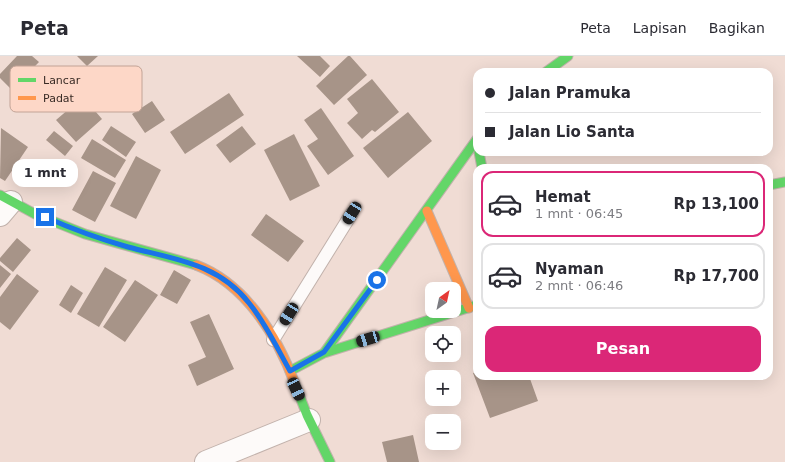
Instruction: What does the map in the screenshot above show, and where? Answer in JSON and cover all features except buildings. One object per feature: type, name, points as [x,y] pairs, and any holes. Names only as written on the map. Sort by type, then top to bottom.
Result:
[{"type":"street","points":[[552,68],[568,56]]},
{"type":"street","points":[[324,352],[473,146]]},
{"type":"street","points":[[773,184],[785,182]]},
{"type":"street","points":[[4,204],[97,238],[175,257],[204,268],[230,284],[249,302],[273,340],[290,371],[309,420],[330,462]]},
{"type":"street","points":[[290,371],[324,352],[473,307],[427,211]]},
{"type":"street","points":[[206,462],[309,420]]},
{"type":"lane","points":[[273,340],[352,213]]},
{"type":"traffic: fast","points":[[552,68],[568,56]]},
{"type":"traffic: fast","points":[[473,145],[324,353],[473,306]]},
{"type":"traffic: fast","points":[[480,156],[481,164]]},
{"type":"traffic: fast","points":[[773,184],[785,182]]},
{"type":"traffic: fast","points":[[0,195],[35,214],[85,234],[196,265]]},
{"type":"traffic: fast","points":[[290,371],[324,353]]},
{"type":"traffic: fast","points":[[295,384],[307,415],[330,462]]},
{"type":"traffic: slow","points":[[427,211],[469,308]]},
{"type":"traffic: slow","points":[[196,265],[214,274],[245,298],[269,330],[288,366],[295,384]]},
{"type":"route","points":[[45,217],[97,238],[136,249],[175,257],[204,268],[230,284],[249,302],[268,330],[290,371],[324,352],[377,280]]}]
